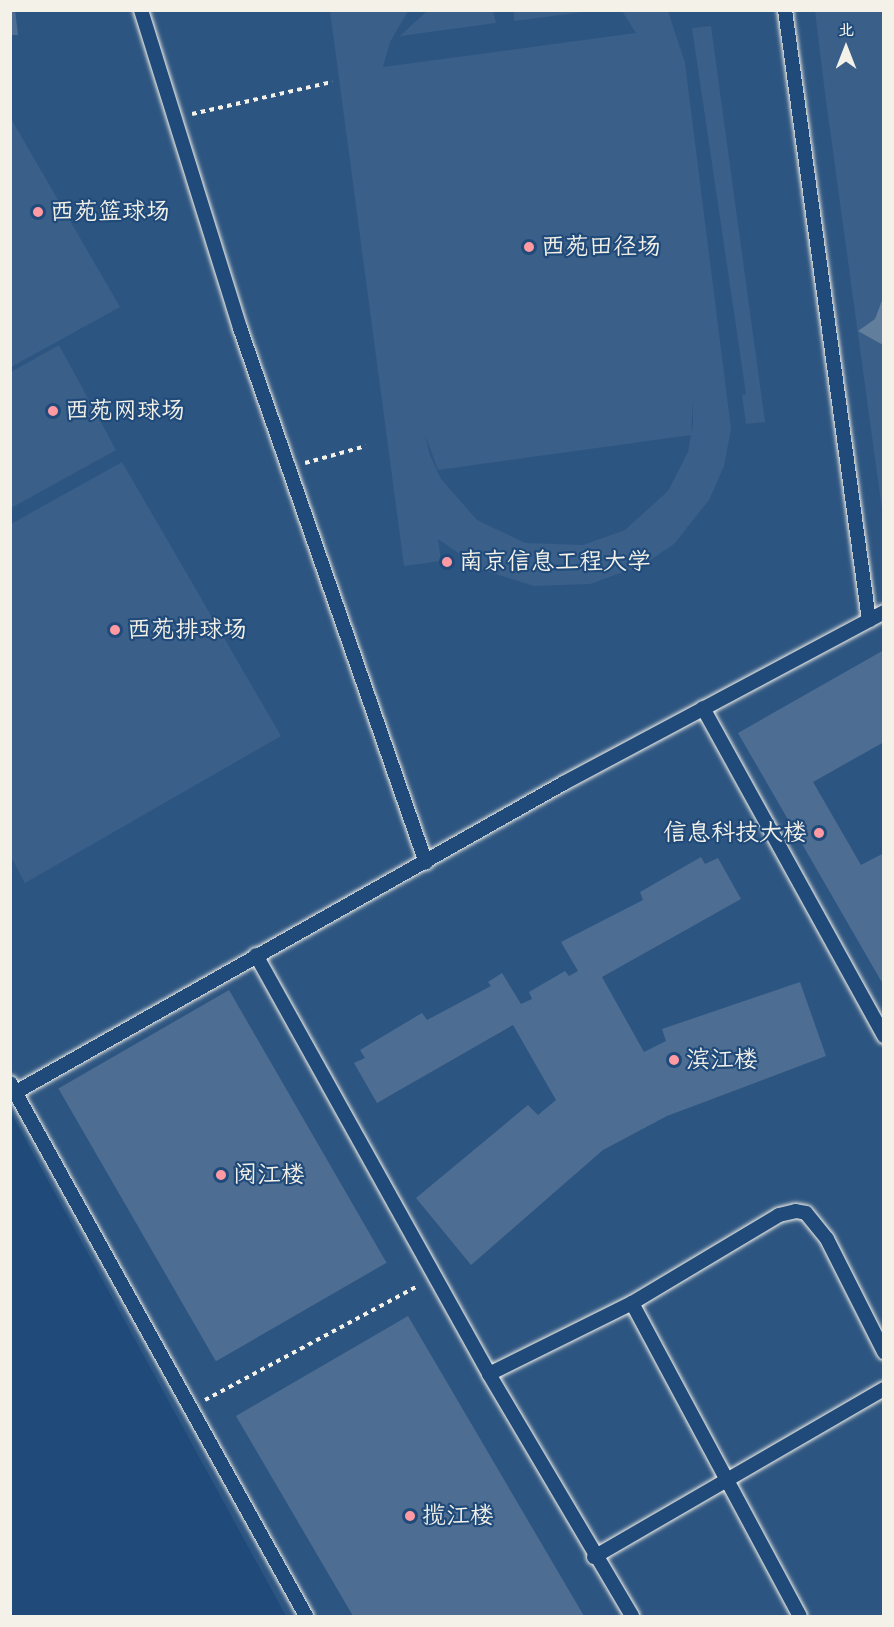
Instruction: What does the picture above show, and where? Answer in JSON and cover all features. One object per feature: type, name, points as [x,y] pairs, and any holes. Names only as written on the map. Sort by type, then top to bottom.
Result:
[{"type":"lane","points":[[141,10],[173,118],[287,468],[426,863]]},
{"type":"lane","points":[[785,10],[869,620]]},
{"type":"lane","points":[[306,1617],[13,1088],[426,863],[703,708],[884,612]]},
{"type":"lane","points":[[703,708],[884,1036]]},
{"type":"lane","points":[[256,956],[489,1374],[594,1557],[632,1617]]},
{"type":"lane","points":[[489,1374],[632,1303],[779,1215],[806,1213],[827,1239],[884,1352]]},
{"type":"lane","points":[[632,1303],[800,1617]]},
{"type":"lane","points":[[594,1557],[727,1484],[884,1389]]},
{"type":"path","points":[[173,118],[332,82]]},
{"type":"path","points":[[287,468],[366,446]]},
{"type":"path","points":[[190,1407],[435,1277]]},
{"type":"shaded area","points":[[428,10],[493,11],[496,23],[400,36]]},
{"type":"shaded area","points":[[514,10],[591,11],[514,21]]},
{"type":"shaded area","name":"南京信息工程大学","points":[[10,11],[883,11],[883,1616],[286,1616],[11,1113]]},
{"type":"shaded area","points":[[330,11],[408,11],[390,42],[383,67],[636,33],[622,11],[668,11],[685,63],[731,429],[724,466],[709,500],[674,544],[643,565],[590,584],[534,586],[483,570],[438,539],[441,561],[404,566]],"holes":[[[425,435],[438,470],[691,435],[688,452],[668,491],[625,530],[583,545],[525,543],[477,520],[441,479],[430,455]]]},
{"type":"shaded area","points":[[815,11],[883,11],[883,517],[825,93]]},
{"type":"shaded area","points":[[711,26],[765,422],[746,424],[742,395],[746,394],[692,28]]},
{"type":"shaded area","name":"西苑篮球场","points":[[10,117],[120,307],[11,367],[10,367]]},
{"type":"shaded area","points":[[883,298],[883,345],[858,331],[875,319]]},
{"type":"shaded area","name":"西苑网球场","points":[[59,345],[116,450],[11,508],[11,372]]},
{"type":"shaded area","name":"西苑排球场","points":[[122,462],[281,736],[25,883],[10,855],[11,524]]},
{"type":"building","points":[[10,10],[15,10],[18,35],[10,35]]},
{"type":"building","name":"信息科技大楼","points":[[884,650],[884,742],[813,782],[861,865],[884,853],[884,986],[738,733]]},
{"type":"building","name":"滨江楼","points":[[701,857],[705,864],[718,858],[741,899],[602,977],[644,1052],[666,1041],[662,1029],[800,982],[826,1056],[667,1116],[603,1150],[471,1265],[416,1198],[528,1105],[538,1115],[556,1100],[513,1025],[377,1103],[354,1063],[365,1058],[360,1050],[422,1013],[427,1020],[491,986],[488,982],[502,973],[521,1004],[532,999],[529,992],[565,971],[569,976],[578,971],[561,942],[643,900],[640,892]]},
{"type":"building","name":"阅江楼","points":[[229,990],[386,1263],[216,1361],[58,1088]]},
{"type":"building","name":"揽江楼","points":[[408,1316],[584,1616],[353,1616],[236,1416]]},
{"type":"place","name":"西苑篮球场","points":[[38,212]]},
{"type":"place","name":"西苑田径场","points":[[529,247]]},
{"type":"place","name":"西苑网球场","points":[[53,411]]},
{"type":"place","name":"南京信息工程大学","points":[[447,562]]},
{"type":"place","name":"西苑排球场","points":[[115,630]]},
{"type":"place","name":"信息科技大楼","points":[[819,833]]},
{"type":"place","name":"滨江楼","points":[[674,1060]]},
{"type":"place","name":"阅江楼","points":[[221,1175]]},
{"type":"place","name":"揽江楼","points":[[410,1516]]}]
